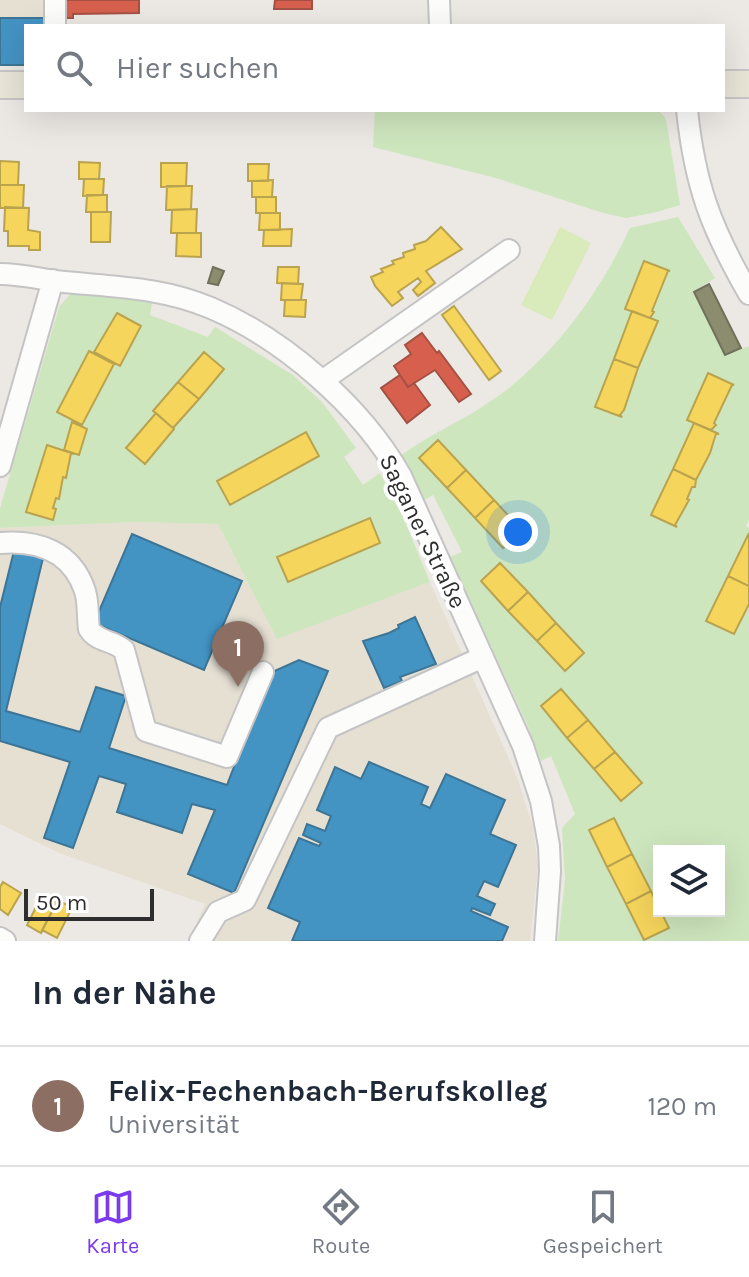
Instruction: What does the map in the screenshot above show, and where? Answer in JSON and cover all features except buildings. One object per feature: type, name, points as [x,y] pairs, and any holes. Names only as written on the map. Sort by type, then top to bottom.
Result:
[{"type":"main road","points":[[725,84],[749,84]]},
{"type":"main road","points":[[0,85],[24,85]]},
{"type":"street","points":[[55,0],[55,24]]},
{"type":"street","points":[[439,0],[440,24]]},
{"type":"street","points":[[687,112],[691,150],[714,230],[749,294]]},
{"type":"street","points":[[322,381],[509,250]]},
{"type":"street","name":"Saganer Straße","points":[[0,274],[136,287],[209,307],[252,328],[322,381],[358,416],[391,458],[523,746],[544,812],[550,871],[545,941]]},
{"type":"street","points":[[0,466],[53,280]]},
{"type":"street","points":[[0,543],[34,542],[52,551],[73,568],[85,592],[89,629],[100,639],[124,650],[146,731],[227,757],[263,672]]},
{"type":"street","points":[[200,941],[218,912],[245,900],[328,728],[483,657]]},
{"type":"shaded area","points":[[0,0],[44,0],[44,24],[24,24],[24,66],[0,66]]},
{"type":"shaded area","points":[[134,522],[218,524],[278,638],[430,582],[517,777],[533,827],[538,867],[530,941],[189,941],[205,904],[59,853],[0,824],[0,528]]},
{"type":"green space","points":[[375,112],[660,112],[667,125],[680,205],[626,218],[496,178],[373,147]]},
{"type":"green space","points":[[678,217],[715,278],[693,292],[725,355],[749,346],[749,520],[746,526],[749,533],[707,621],[734,634],[749,604],[749,941],[558,941],[565,880],[562,828],[575,814],[551,756],[541,761],[450,557],[462,552],[433,495],[424,500],[400,456],[516,383],[573,322],[630,228]],"holes":[[[644,261],[667,270],[667,277],[650,318],[656,321],[654,328],[624,410],[619,416],[632,311],[626,308]],[[708,373],[732,384],[711,430],[717,433],[716,440],[675,526],[652,514],[694,423]],[[439,440],[522,530],[503,548],[420,458]],[[501,563],[584,653],[565,671],[481,581]],[[561,689],[641,783],[621,800],[541,707]]]},
{"type":"green space","points":[[560,227],[591,243],[552,320],[521,305]]},
{"type":"green space","points":[[72,292],[132,297],[152,303],[150,315],[208,337],[215,327],[293,375],[322,402],[356,448],[344,457],[363,485],[380,473],[403,517],[430,582],[277,639],[218,524],[134,522],[0,528],[0,508],[59,307]]},
{"type":"place","name":"Felix-Fechenbach-Berufskolleg","points":[[238,687]]}]
